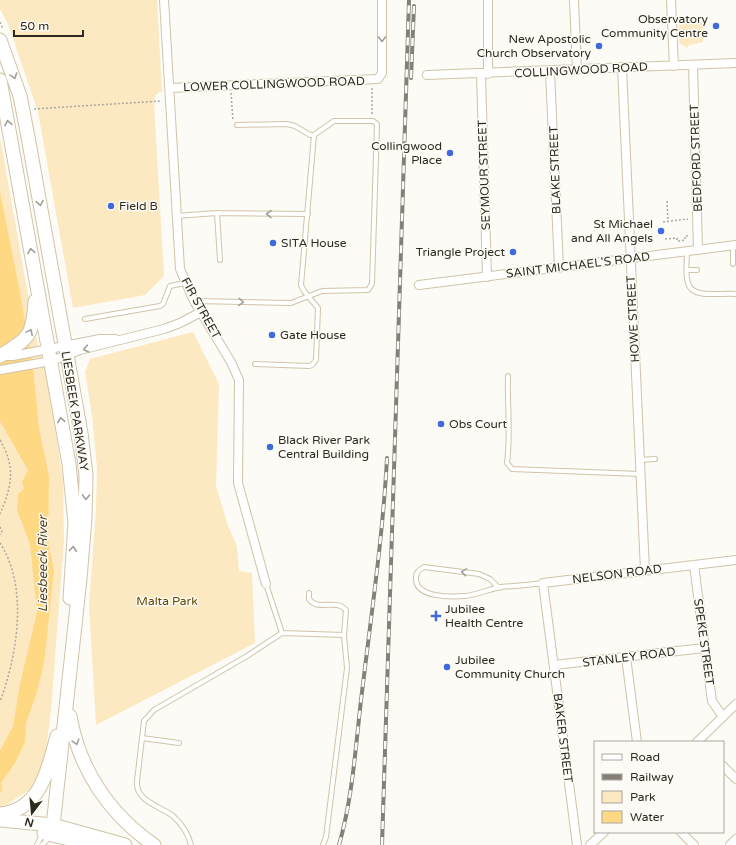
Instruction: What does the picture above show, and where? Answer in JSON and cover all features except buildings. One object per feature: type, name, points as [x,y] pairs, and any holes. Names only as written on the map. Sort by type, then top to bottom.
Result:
[{"type":"main road","name":"LIESBEEK PARKWAY","points":[[0,40],[15,81],[26,126],[85,459],[86,493],[80,579],[67,704],[47,832]]},
{"type":"main road","name":"LIESBEEK PARKWAY","points":[[0,80],[69,464],[75,523],[66,664],[47,832]]},
{"type":"main road","points":[[0,356],[20,344],[32,328],[36,279]]},
{"type":"main road","points":[[67,704],[79,752],[96,786],[128,824],[154,845]]},
{"type":"main road","points":[[0,814],[19,808],[27,803],[37,792],[44,781],[57,736]]},
{"type":"main road","points":[[0,820],[95,845]]},
{"type":"main road","points":[[0,826],[126,845]]},
{"type":"street","name":"FIR STREET","points":[[164,0],[180,269],[194,301],[234,366],[239,380],[238,482],[240,495],[266,584]]},
{"type":"street","name":"LOWER COLLINGWOOD ROAD","points":[[170,88],[378,79],[382,73],[382,0]]},
{"type":"street","name":"SEYMOUR STREET","points":[[487,277],[485,74],[488,0]]},
{"type":"street","points":[[574,0],[577,70]]},
{"type":"street","points":[[671,0],[674,66]]},
{"type":"street","name":"COLLINGWOOD ROAD","points":[[427,75],[550,72],[736,63]]},
{"type":"street","name":"BEDFORD STREET","points":[[693,66],[698,250]]},
{"type":"street","name":"HOWE STREET","points":[[622,68],[645,571]]},
{"type":"street","name":"BLAKE STREET","points":[[550,72],[559,268]]},
{"type":"street","name":"SAINT MICHAEL'S ROAD","points":[[419,285],[735,245]]},
{"type":"street","points":[[0,370],[100,339],[121,339],[168,328],[201,312]]},
{"type":"street","points":[[0,356],[50,355],[66,350]]},
{"type":"street","name":"NELSON ROAD","points":[[543,583],[736,560]]},
{"type":"street","name":"SPEKE STREET","points":[[694,565],[712,701],[723,717]]},
{"type":"street","name":"BAKER STREET","points":[[543,583],[577,845]]},
{"type":"street","name":"STANLEY ROAD","points":[[554,665],[704,648]]},
{"type":"street","points":[[626,657],[637,741]]},
{"type":"street","points":[[698,741],[736,704]]},
{"type":"street","points":[[724,767],[736,779]]},
{"type":"street","points":[[590,845],[603,833]]},
{"type":"street","points":[[683,833],[694,845]]},
{"type":"street","points":[[730,845],[736,839]]},
{"type":"lane","points":[[194,301],[291,303],[322,291],[365,291],[371,288],[377,124],[373,121],[334,121],[314,135],[310,135],[295,126],[287,124],[237,125]]},
{"type":"lane","points":[[255,364],[309,366],[315,363],[318,308],[301,285],[314,135]]},
{"type":"lane","points":[[217,213],[220,260]]},
{"type":"lane","points":[[176,216],[217,213],[308,214]]},
{"type":"lane","points":[[733,264],[735,245]]},
{"type":"lane","points":[[687,251],[688,284],[693,291],[701,294],[736,294]]},
{"type":"lane","points":[[687,270],[697,270]]},
{"type":"lane","points":[[85,319],[160,306],[163,304],[170,286],[185,283]]},
{"type":"lane","points":[[508,376],[507,403],[510,421],[507,463],[512,469],[641,474]]},
{"type":"lane","points":[[640,460],[655,459]]},
{"type":"lane","name":"NELSON ROAD","points":[[499,588],[490,579],[472,573],[424,567],[419,569],[416,574],[418,587],[432,594],[448,596],[465,596],[499,588],[543,583]]},
{"type":"lane","points":[[266,584],[282,633]]},
{"type":"lane","points":[[309,593],[309,599],[312,604],[343,607],[346,613],[344,634],[346,668],[326,838],[323,845]]},
{"type":"lane","points":[[191,845],[184,827],[172,816],[144,798],[137,790],[144,721],[154,710],[247,656],[282,633],[344,634]]},
{"type":"lane","points":[[142,738],[178,743]]},
{"type":"lane","points":[[37,845],[47,832]]},
{"type":"path","points":[[231,85],[232,120],[237,125]]},
{"type":"path","points":[[372,94],[373,121]]},
{"type":"path","points":[[34,109],[171,101]]},
{"type":"path","points":[[667,201],[668,222]]},
{"type":"path","points":[[663,222],[688,219],[689,223]]},
{"type":"path","points":[[665,239],[677,238],[677,241],[685,240],[685,236],[690,236],[690,232]]},
{"type":"path","points":[[0,440],[9,457],[11,468],[9,491],[0,514]]},
{"type":"path","points":[[0,527],[2,531],[0,535]]},
{"type":"path","points":[[0,543],[12,565],[17,616],[14,653],[0,702]]},
{"type":"green space","points":[[0,0],[157,0],[162,92],[159,92],[155,96],[154,103],[164,276],[145,295],[73,308],[38,112],[8,24],[0,9]]},
{"type":"green space","points":[[679,23],[703,23],[703,42],[689,45],[687,48],[679,43]]},
{"type":"green space","points":[[0,137],[34,329],[48,383],[63,479],[64,540],[51,711],[46,750],[36,785],[5,806],[0,820]]},
{"type":"green space","name":"Malta Park","points":[[193,332],[219,384],[216,486],[228,526],[237,546],[239,571],[252,573],[255,643],[96,725],[89,606],[96,509],[97,468],[92,415],[85,372],[90,359]]},
{"type":"water","name":"Liesbeeck River","points":[[0,192],[33,368],[39,428],[49,476],[48,540],[54,571],[44,664],[36,695],[26,723],[25,742],[15,763],[1,783],[2,790],[0,793],[0,751],[13,726],[20,684],[37,612],[30,544],[17,510],[18,494],[24,489],[22,482],[28,470],[0,421]]},
{"type":"railway","points":[[382,845],[409,0]]},
{"type":"railway","points":[[411,78],[414,6]]},
{"type":"railway","points":[[339,845],[348,805],[354,765],[380,543],[387,458]]},
{"type":"place","name":"Observatory Community Centre","points":[[716,26]]},
{"type":"place","name":"New Apostolic Church Observatory","points":[[599,46]]},
{"type":"place","name":"Collingwood Place","points":[[450,153]]},
{"type":"place","name":"Field B","points":[[111,206]]},
{"type":"place","name":"St Michael and All Angels","points":[[661,231]]},
{"type":"place","name":"SITA House","points":[[273,243]]},
{"type":"place","name":"Triangle Project","points":[[513,252]]},
{"type":"place","name":"Gate House","points":[[272,335]]},
{"type":"place","name":"Obs Court","points":[[441,424]]},
{"type":"place","name":"Black River Park Central Building","points":[[270,447]]},
{"type":"place","name":"Jubilee Health Centre","points":[[436,616]]},
{"type":"place","name":"Jubilee Community Church","points":[[447,667]]}]
